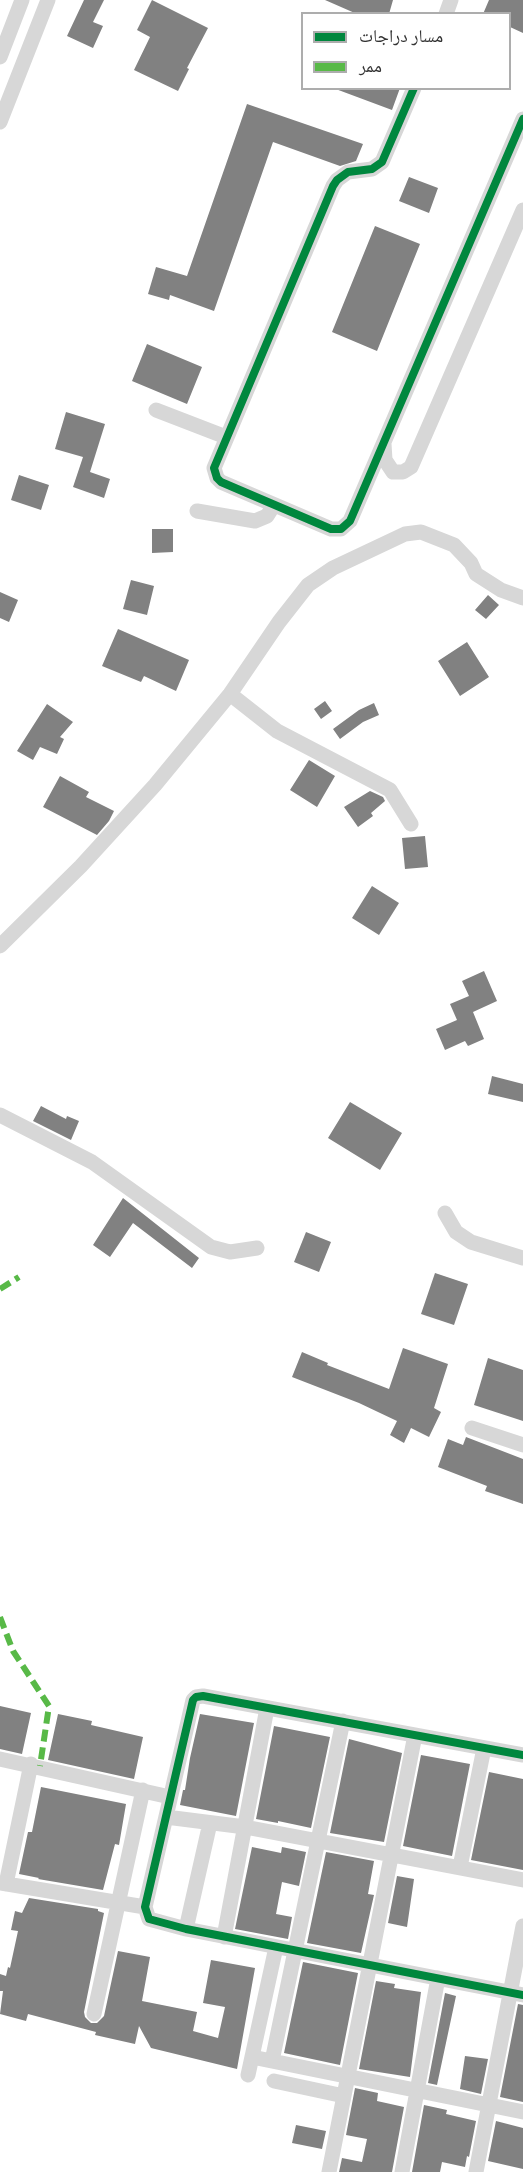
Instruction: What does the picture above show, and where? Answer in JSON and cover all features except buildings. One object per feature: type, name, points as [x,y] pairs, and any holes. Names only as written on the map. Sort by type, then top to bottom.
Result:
[{"type":"street","points":[[0,57],[22,0]]},
{"type":"street","points":[[0,122],[48,0]]},
{"type":"street","points":[[413,90],[382,162],[372,169],[348,172],[333,186],[214,468],[217,478],[226,485],[331,529],[341,529],[350,521],[523,119]]},
{"type":"street","points":[[368,480],[380,474],[407,471],[415,463],[523,210]]},
{"type":"street","points":[[156,410],[226,437]]},
{"type":"street","points":[[384,444],[385,460],[393,472]]},
{"type":"street","points":[[197,511],[255,520],[267,516],[274,505]]},
{"type":"street","points":[[0,946],[81,866],[147,793],[230,694],[279,622],[308,585],[333,568],[405,534],[421,532],[454,545],[471,562],[476,574],[501,590],[523,598]]},
{"type":"street","points":[[230,694],[277,731],[390,790],[411,824]]},
{"type":"street","points":[[0,1115],[92,1162],[211,1247],[230,1252],[257,1248]]},
{"type":"street","points":[[445,1213],[456,1232],[471,1242],[523,1258]]},
{"type":"street","points":[[472,1428],[523,1445]]},
{"type":"street","points":[[517,1994],[186,1929],[149,1919],[145,1907],[194,1698],[203,1696],[523,1755]]},
{"type":"street","points":[[224,1937],[267,1708]]},
{"type":"street","points":[[272,2061],[343,1722]]},
{"type":"street","points":[[329,2172],[414,1735]]},
{"type":"street","points":[[460,1867],[484,1748]]},
{"type":"street","points":[[0,1759],[32,1764],[170,1797]]},
{"type":"street","points":[[32,1764],[3,1884],[145,1907]]},
{"type":"street","points":[[94,2014],[143,1790]]},
{"type":"street","points":[[166,1817],[245,1827],[523,1880]]},
{"type":"street","points":[[186,1929],[210,1823]]},
{"type":"street","points":[[476,2172],[489,2105],[517,1994],[523,1926]]},
{"type":"street","points":[[248,2075],[276,1947]]},
{"type":"street","points":[[402,2172],[438,1978]]},
{"type":"street","points":[[252,2057],[523,2112]]},
{"type":"street","points":[[274,2081],[344,2096]]},
{"type":"marked path","points":[[0,1289],[19,1277]]},
{"type":"marked path","points":[[0,1617],[13,1651],[49,1706],[40,1766]]},
{"type":"cycle path","points":[[413,90],[382,162],[372,169],[348,172],[333,186],[214,468],[221,482],[331,529],[341,529],[350,521],[523,119]]},
{"type":"cycle path","points":[[523,1755],[203,1696],[196,1697],[193,1700],[145,1907],[149,1919],[186,1929],[523,1995]]}]
